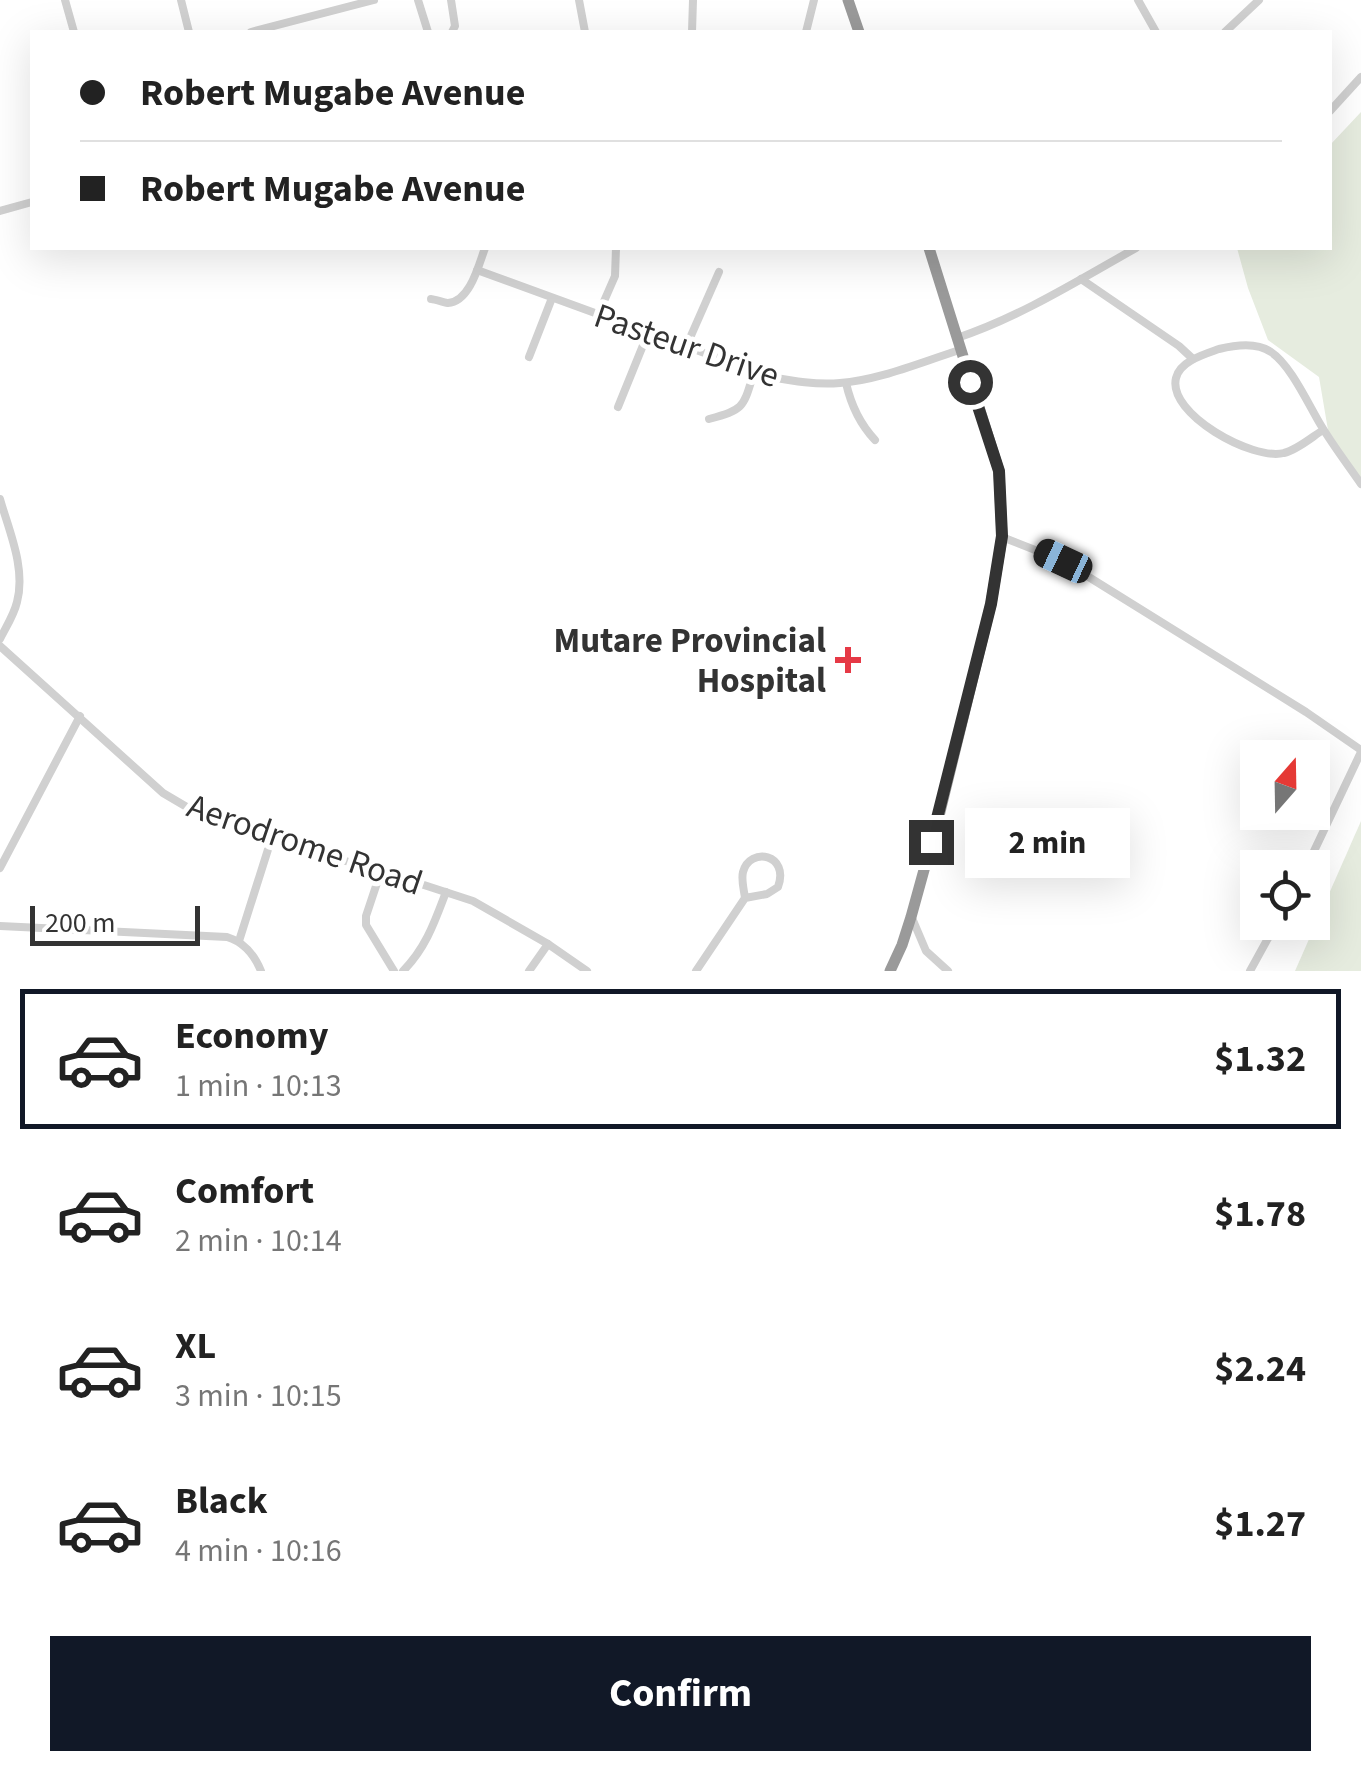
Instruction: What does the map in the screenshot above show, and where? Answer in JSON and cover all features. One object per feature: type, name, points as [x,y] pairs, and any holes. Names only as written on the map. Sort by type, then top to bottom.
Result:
[{"type":"highway","points":[[848,0],[858,30]]},
{"type":"highway","points":[[890,971],[911,917],[991,604],[1002,536],[999,471],[930,250]]},
{"type":"street","points":[[65,0],[73,30]]},
{"type":"street","points":[[181,0],[188,30]]},
{"type":"street","points":[[259,30],[374,0]]},
{"type":"street","points":[[418,0],[427,30]]},
{"type":"street","points":[[451,0],[453,30]]},
{"type":"street","points":[[579,0],[585,30]]},
{"type":"street","points":[[692,0],[692,30]]},
{"type":"street","points":[[806,30],[814,0]]},
{"type":"street","points":[[1138,0],[1155,30]]},
{"type":"street","points":[[1227,30],[1259,0]]},
{"type":"street","points":[[1332,109],[1361,78]]},
{"type":"street","points":[[0,211],[30,203]]},
{"type":"street","points":[[432,299],[448,304],[458,300],[468,290],[484,250]]},
{"type":"street","points":[[598,315],[615,276],[616,250]]},
{"type":"street","name":"Pasteur Drive","points":[[476,270],[754,372],[806,383],[846,383],[864,380],[959,344],[1132,250]]},
{"type":"street","points":[[686,348],[719,272]]},
{"type":"street","points":[[1081,279],[1193,359]]},
{"type":"street","points":[[530,357],[552,298]]},
{"type":"street","points":[[618,407],[648,333]]},
{"type":"street","points":[[1324,430],[1285,454],[1260,453],[1235,444],[1202,423],[1181,401],[1176,377],[1193,359],[1222,348],[1243,345],[1269,350],[1297,384],[1361,484]]},
{"type":"street","points":[[708,419],[736,412],[744,402],[754,372]]},
{"type":"street","points":[[846,383],[851,404],[875,440]]},
{"type":"street","points":[[0,499],[19,573],[16,606],[0,642]]},
{"type":"street","points":[[1002,536],[1063,561],[1306,712],[1361,751],[1314,850]]},
{"type":"street","name":"Aerodrome Road","points":[[0,642],[164,793],[202,816],[472,901],[587,971]]},
{"type":"street","points":[[1,863],[80,716]]},
{"type":"street","points":[[239,941],[271,840]]},
{"type":"street","points":[[696,971],[746,898],[767,894],[778,887],[781,871],[771,858],[752,859],[745,867],[746,898]]},
{"type":"street","points":[[381,871],[366,925],[394,971]]},
{"type":"street","points":[[404,971],[430,934],[446,892]]},
{"type":"street","points":[[911,917],[926,950],[948,971]]},
{"type":"street","points":[[0,926],[227,937],[239,941],[261,971]]},
{"type":"street","points":[[1250,971],[1267,940]]},
{"type":"street","points":[[529,971],[548,944]]},
{"type":"street","points":[[902,945],[926,950]]},
{"type":"shaded area","points":[[1361,112],[1361,478],[1329,436],[1319,377],[1268,340],[1238,250],[1332,250],[1332,143]]},
{"type":"shaded area","points":[[1361,821],[1361,971],[1295,971],[1309,940],[1330,940],[1330,891]]},
{"type":"place","name":"Mutare Provincial Hospital","points":[[848,660]]},
{"type":"route","points":[[931,842],[991,604],[1002,536],[999,471],[970,382]]}]
